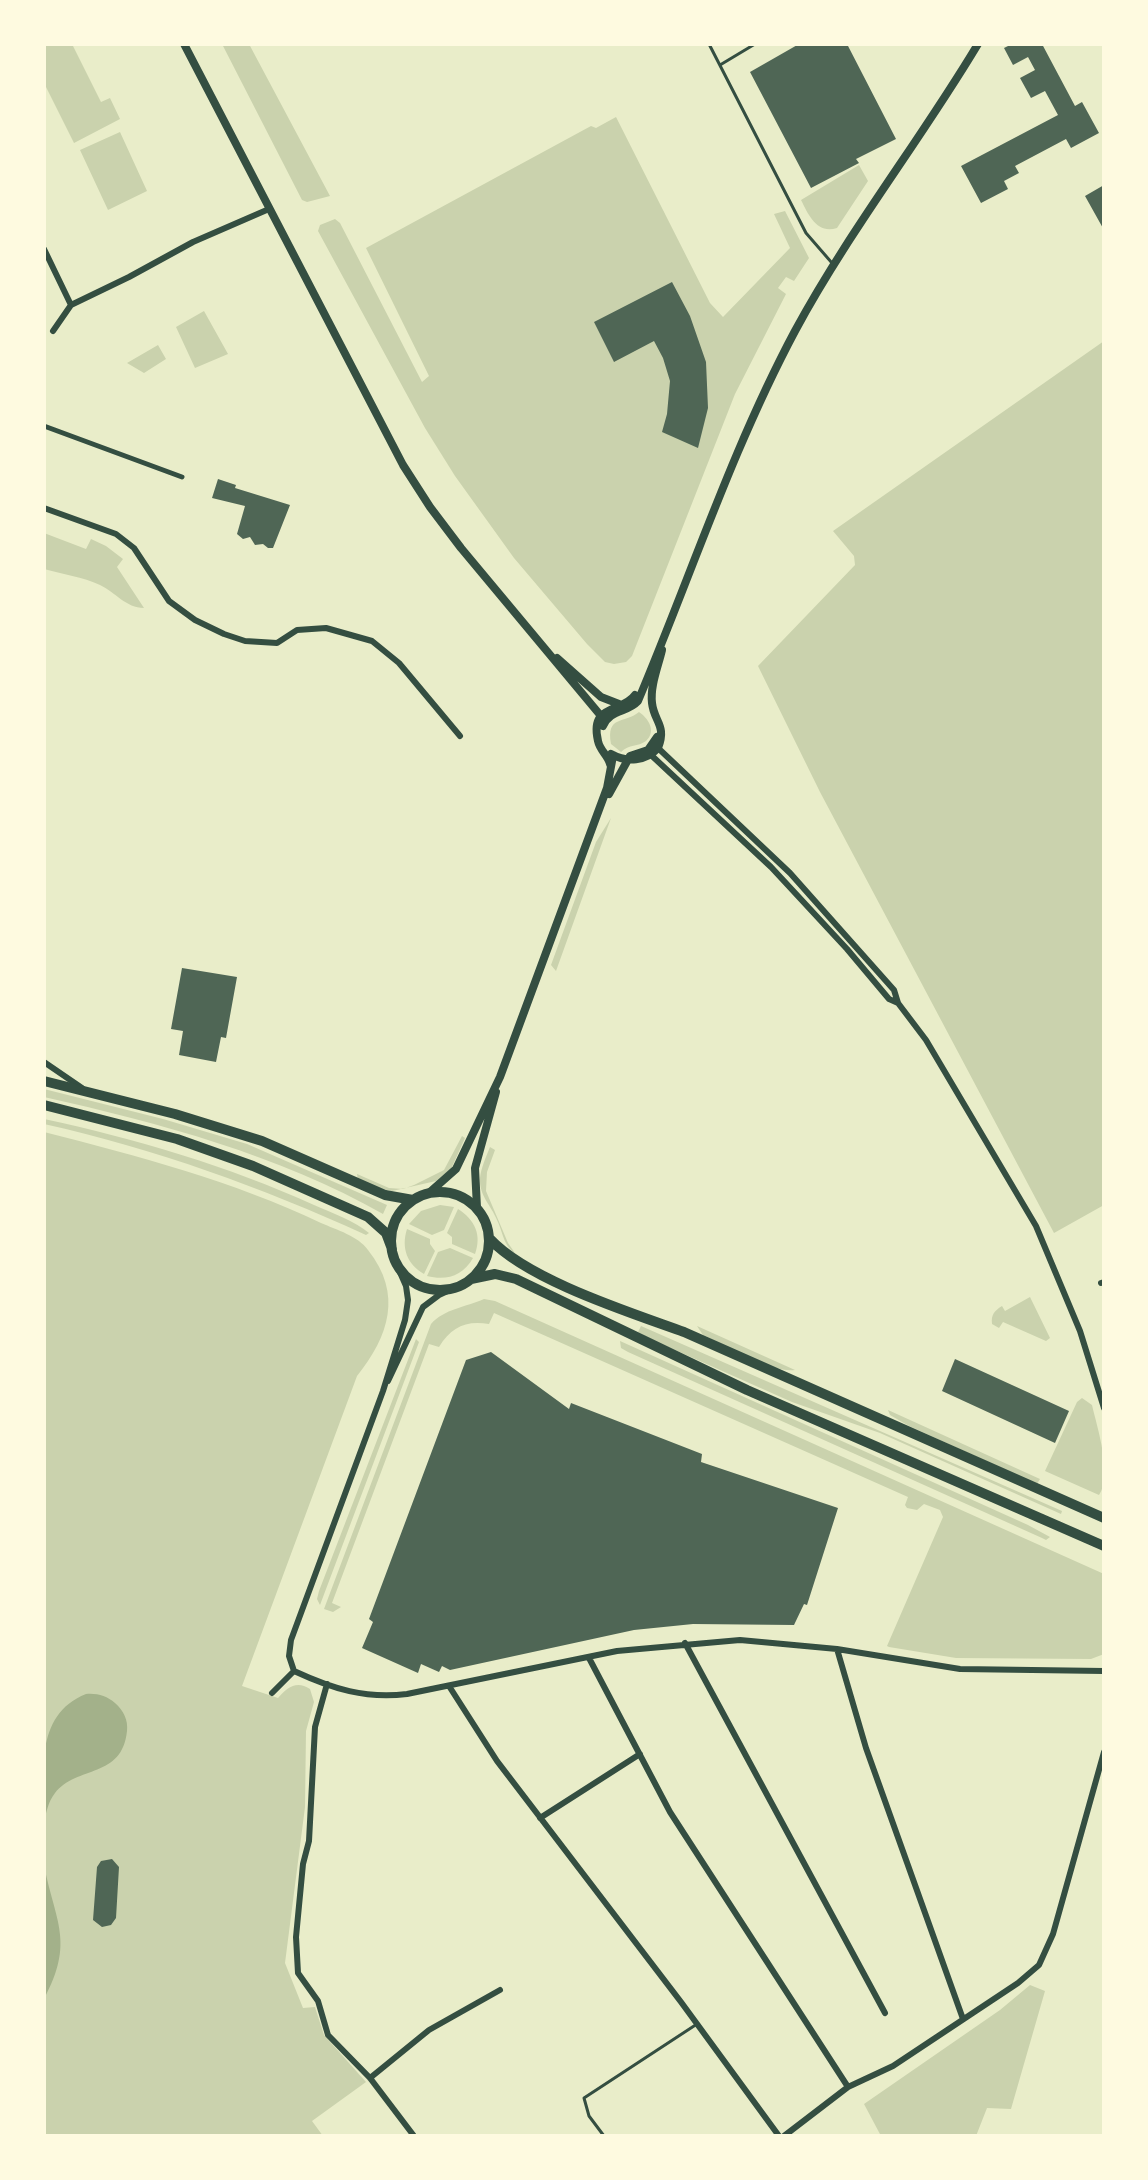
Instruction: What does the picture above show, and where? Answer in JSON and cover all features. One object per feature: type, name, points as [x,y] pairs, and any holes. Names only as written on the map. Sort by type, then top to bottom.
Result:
[{"type":"main road","points":[[44,1081],[175,1114],[262,1141],[385,1195],[413,1200]]},
{"type":"main road","points":[[44,1105],[177,1139],[253,1166],[368,1217],[386,1233],[395,1261],[411,1280],[422,1286],[454,1288],[471,1279],[495,1274],[516,1279],[747,1390],[1104,1546]]},
{"type":"main road","points":[[392,1249],[395,1221],[413,1200],[430,1192],[459,1195],[484,1217],[490,1239],[486,1260],[471,1279]]},
{"type":"main road","points":[[490,1239],[507,1256],[558,1281],[684,1332],[1104,1518]]},
{"type":"street","points":[[184,44],[403,465],[461,548],[537,638],[601,722]]},
{"type":"street","points":[[601,722],[633,702],[670,622],[757,408],[795,332],[834,265],[978,44]]},
{"type":"street","points":[[53,331],[71,305],[193,242],[269,209]]},
{"type":"street","points":[[44,249],[71,305]]},
{"type":"street","points":[[44,426],[182,477]]},
{"type":"street","points":[[44,508],[116,534],[134,548],[169,601],[195,620],[224,634],[245,641],[277,643],[297,630],[326,628],[372,641],[399,663],[460,736]]},
{"type":"street","points":[[655,751],[658,731],[652,711],[653,687],[670,622]]},
{"type":"street","points":[[537,638],[603,693],[652,711],[662,728],[655,751]]},
{"type":"street","points":[[537,638],[601,697],[620,704]]},
{"type":"street","points":[[633,702],[605,711],[598,741],[611,757],[630,760],[655,751]]},
{"type":"street","points":[[589,838],[634,753],[652,747],[658,731]]},
{"type":"street","points":[[655,751],[838,938],[889,999],[898,1003],[926,1040],[1036,1226],[1072,1311],[1104,1408]]},
{"type":"street","points":[[477,1208],[475,1168],[500,1077],[589,838],[611,757]]},
{"type":"street","points":[[44,1062],[85,1090]]},
{"type":"street","points":[[430,1192],[456,1169],[500,1077]]},
{"type":"street","points":[[294,1671],[289,1656],[291,1640],[383,1391],[408,1309],[406,1286],[395,1261]]},
{"type":"street","points":[[383,1391],[423,1307],[454,1288]]},
{"type":"street","points":[[294,1671],[360,1695],[380,1697],[617,1651],[685,1643],[763,1641],[837,1649],[960,1669],[1104,1671]]},
{"type":"street","points":[[685,1643],[885,2013]]},
{"type":"street","points":[[837,1649],[866,1748],[963,2019]]},
{"type":"street","points":[[589,1658],[670,1812],[848,2087]]},
{"type":"street","points":[[272,1693],[294,1671]]},
{"type":"street","points":[[327,1684],[315,1727],[309,1841],[303,1864],[296,1956],[298,1973],[318,2001],[328,2035],[370,2078],[414,2136]]},
{"type":"street","points":[[449,1686],[497,1761],[782,2136],[848,2087],[893,2066],[1018,1983],[1039,1965],[1053,1934],[1104,1752]]},
{"type":"street","points":[[540,1818],[640,1754]]},
{"type":"street","points":[[370,2078],[429,2030],[500,1990]]},
{"type":"lane","points":[[709,44],[806,233],[834,265]]},
{"type":"lane","points":[[720,65],[755,44]]},
{"type":"lane","points":[[604,2136],[589,2116],[584,2098],[697,2024]]},
{"type":"shaded area","points":[[44,44],[72,44],[101,102],[110,98],[120,119],[74,143],[44,83]]},
{"type":"shaded area","points":[[222,44],[249,44],[330,196],[307,202],[302,200]]},
{"type":"shaded area","points":[[616,117],[710,303],[723,317],[790,248],[774,214],[785,211],[809,258],[794,281],[786,277],[778,288],[786,294],[735,394],[632,656],[626,662],[614,664],[605,662],[587,644],[514,558],[455,476],[425,428],[318,231],[320,225],[335,219],[340,223],[422,382],[429,376],[366,248],[591,126],[596,128]]},
{"type":"shaded area","points":[[120,132],[147,191],[108,210],[80,150]]},
{"type":"shaded area","points":[[859,165],[868,181],[837,228],[819,226],[801,200]]},
{"type":"shaded area","points":[[204,311],[228,354],[195,368],[176,327]]},
{"type":"shaded area","points":[[1104,341],[1104,1205],[1054,1233],[820,792],[758,666],[855,565],[854,556],[833,531]]},
{"type":"shaded area","points":[[158,345],[166,359],[144,373],[127,363]]},
{"type":"shaded area","points":[[44,533],[86,549],[91,539],[106,546],[123,559],[117,567],[144,608],[132,605],[93,582],[44,569]]},
{"type":"shaded area","points":[[639,712],[650,725],[651,733],[643,743],[621,752],[611,744],[611,728]]},
{"type":"shaded area","points":[[611,818],[556,971],[551,965],[596,842]]},
{"type":"shaded area","points":[[44,1089],[247,1144],[387,1205],[383,1214],[302,1174],[261,1158],[175,1130],[44,1097]]},
{"type":"shaded area","points":[[44,1119],[113,1135],[215,1166],[336,1214],[369,1233],[366,1235],[208,1171],[127,1145],[44,1124]]},
{"type":"shaded area","points":[[44,1132],[150,1160],[288,1208],[364,1245],[379,1266],[386,1283],[388,1314],[384,1330],[357,1376],[242,1686],[278,1698],[289,1688],[301,1685],[310,1689],[314,1702],[306,1731],[305,1807],[285,1963],[303,2008],[315,2007],[324,2035],[366,2082],[312,2121],[323,2136],[44,2136]]},
{"type":"shaded area","points":[[462,1136],[465,1138],[451,1169],[436,1181],[407,1188],[444,1170]]},
{"type":"shaded area","points":[[490,1147],[495,1150],[487,1172],[486,1191],[515,1253],[506,1242],[481,1190],[481,1174]]},
{"type":"shaded area","points":[[357,1174],[389,1188],[401,1189],[376,1188],[358,1180]]},
{"type":"shaded area","points":[[440,1205],[454,1207],[444,1230],[432,1235],[409,1224],[421,1211]]},
{"type":"shaded area","points":[[458,1209],[476,1228],[478,1240],[475,1254],[452,1244],[452,1237],[447,1233]]},
{"type":"shaded area","points":[[407,1229],[430,1239],[435,1251],[424,1274],[407,1255]]},
{"type":"shaded area","points":[[450,1248],[473,1258],[453,1276],[427,1276],[438,1252]]},
{"type":"shaded area","points":[[1030,1297],[1050,1338],[1046,1341],[1003,1322],[999,1328],[992,1324],[999,1308],[1002,1306],[1005,1311]]},
{"type":"shaded area","points":[[484,1299],[495,1301],[1104,1574],[1104,1654],[1091,1659],[956,1658],[887,1646],[943,1517],[940,1510],[924,1504],[917,1510],[907,1508],[908,1497],[494,1313],[489,1324],[460,1326],[439,1347],[429,1344],[332,1603],[341,1607],[333,1612],[324,1609],[431,1324],[449,1312]]},
{"type":"shaded area","points":[[641,1326],[1062,1511],[1061,1514],[880,1433],[792,1402],[657,1342],[638,1332]]},
{"type":"shaded area","points":[[697,1326],[795,1370],[775,1367],[749,1357],[703,1335]]},
{"type":"shaded area","points":[[416,1339],[419,1342],[320,1605],[317,1599],[319,1591]]},
{"type":"shaded area","points":[[620,1341],[1050,1537],[1046,1540],[628,1352],[621,1348]]},
{"type":"shaded area","points":[[1082,1398],[1092,1405],[1103,1451],[1105,1476],[1099,1495],[1045,1471],[1077,1402]]},
{"type":"shaded area","points":[[888,1410],[1040,1479],[1037,1484],[909,1426],[890,1415]]},
{"type":"shaded area","points":[[86,1694],[105,1697],[121,1709],[127,1727],[123,1746],[117,1757],[108,1764],[64,1784],[49,1804],[44,1823],[43,1767],[49,1732],[57,1716]]},
{"type":"shaded area","points":[[44,1865],[61,1946],[59,1962],[44,1999]]},
{"type":"shaded area","points":[[1030,1985],[1045,1991],[1011,2109],[987,2108],[976,2136],[881,2136],[864,2104],[1000,2010]]},
{"type":"building","points":[[799,44],[847,44],[896,139],[856,159],[859,163],[811,188],[750,72]]},
{"type":"building","points":[[1012,44],[1042,44],[1075,106],[1082,102],[1099,133],[1071,148],[1066,139],[1015,166],[1019,173],[1004,181],[1008,189],[981,203],[961,166],[1058,115],[1045,91],[1031,98],[1020,78],[1035,70],[1028,57],[1013,65],[1004,48]]},
{"type":"building","points":[[1104,185],[1104,230],[1085,196]]},
{"type":"building","points":[[672,282],[690,316],[706,362],[708,408],[698,448],[662,432],[670,381],[654,341],[614,362],[594,322]]},
{"type":"building","points":[[218,479],[236,485],[235,488],[290,505],[273,548],[255,545],[250,537],[243,539],[237,534],[245,506],[212,498]]},
{"type":"building","points":[[182,968],[237,977],[226,1038],[221,1037],[216,1062],[179,1055],[183,1031],[171,1029]]},
{"type":"building","points":[[491,1352],[569,1409],[571,1403],[702,1454],[701,1462],[838,1508],[807,1605],[804,1604],[794,1625],[693,1624],[634,1630],[450,1670],[442,1666],[439,1672],[421,1664],[418,1673],[362,1648],[373,1622],[369,1619],[466,1360]]},
{"type":"building","points":[[955,1359],[1069,1411],[1055,1443],[942,1391]]},
{"type":"building","points":[[112,1859],[119,1867],[116,1918],[111,1925],[102,1927],[93,1920],[97,1867],[101,1861]]}]
